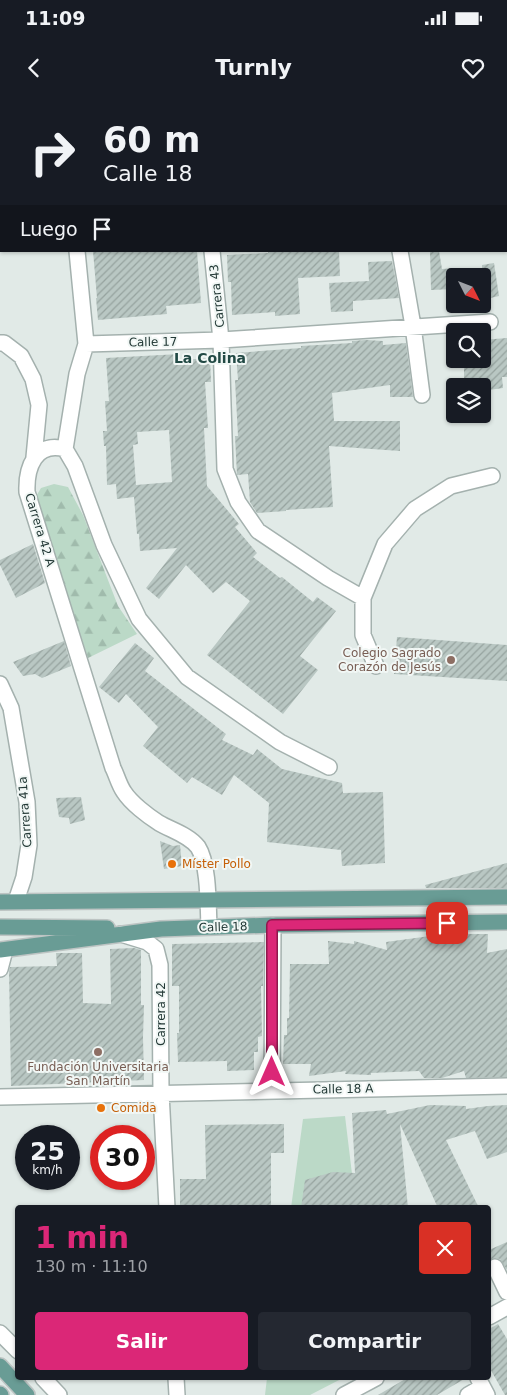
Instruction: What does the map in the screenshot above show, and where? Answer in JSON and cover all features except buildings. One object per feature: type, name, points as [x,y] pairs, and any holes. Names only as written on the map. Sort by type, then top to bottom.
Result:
[{"type":"main road","points":[[0,902],[507,897]]},
{"type":"main road","name":"Calle 18","points":[[2,950],[161,929],[272,925],[507,922]]},
{"type":"main road","points":[[0,927],[161,929]]},
{"type":"main road","points":[[0,1366],[27,1395]]},
{"type":"street","points":[[77,252],[86,344],[77,374],[65,449],[75,466],[104,545],[139,619],[187,677],[280,742],[329,767]]},
{"type":"street","name":"Carrera 43","points":[[212,252],[221,340],[225,469],[238,502],[258,531],[363,598]]},
{"type":"street","points":[[400,252],[422,395]]},
{"type":"street","name":"Calle 17","points":[[86,344],[221,340],[490,322]]},
{"type":"street","name":"Carrera 42 A","points":[[0,343],[20,356],[33,379],[39,406],[34,457],[26,478],[27,492],[113,768],[124,793],[140,809],[159,823],[182,833],[198,847],[203,861],[209,927]]},
{"type":"street","points":[[34,457],[42,451],[55,446],[65,449]]},
{"type":"street","points":[[376,666],[370,655],[364,635],[363,598],[385,544],[415,509],[451,486],[492,476]]},
{"type":"street","name":"Carrera 41a","points":[[0,684],[11,708],[27,802],[29,845],[24,877],[16,902]]},
{"type":"street","points":[[272,925],[272,1090]]},
{"type":"street","name":"Carrera 42","points":[[121,934],[147,942],[156,949],[160,965],[161,1093],[167,1205]]},
{"type":"street","points":[[0,969],[2,950]]},
{"type":"street","name":"Calle 18 A","points":[[0,1097],[507,1086]]},
{"type":"street","points":[[495,1268],[507,1292]]},
{"type":"street","points":[[491,1316],[507,1307]]},
{"type":"street","points":[[0,1333],[15,1348]]},
{"type":"street","points":[[44,1380],[59,1395]]},
{"type":"street","points":[[176,1380],[177,1395]]},
{"type":"street","points":[[344,1395],[372,1380]]},
{"type":"street","points":[[468,1395],[482,1387]]},
{"type":"green space","points":[[54,484],[68,487],[83,515],[118,606],[137,634],[88,658],[35,498],[41,488]]},
{"type":"green space","points":[[345,1116],[356,1205],[291,1205],[303,1119]]},
{"type":"green space","points":[[267,1380],[339,1380],[310,1395],[265,1395]]},
{"type":"place","name":"Colegio Sagrado Corazón de Jesús","points":[[451,660]]},
{"type":"place","name":"Míster Pollo","points":[[172,864]]},
{"type":"place","name":"Fundación Universitaria San Martín","points":[[98,1052]]},
{"type":"place","name":"Comida","points":[[101,1108]]},
{"type":"district","name":"La Colina","points":[[210,358]]},
{"type":"route","points":[[272,1072],[272,925],[447,923]]}]
